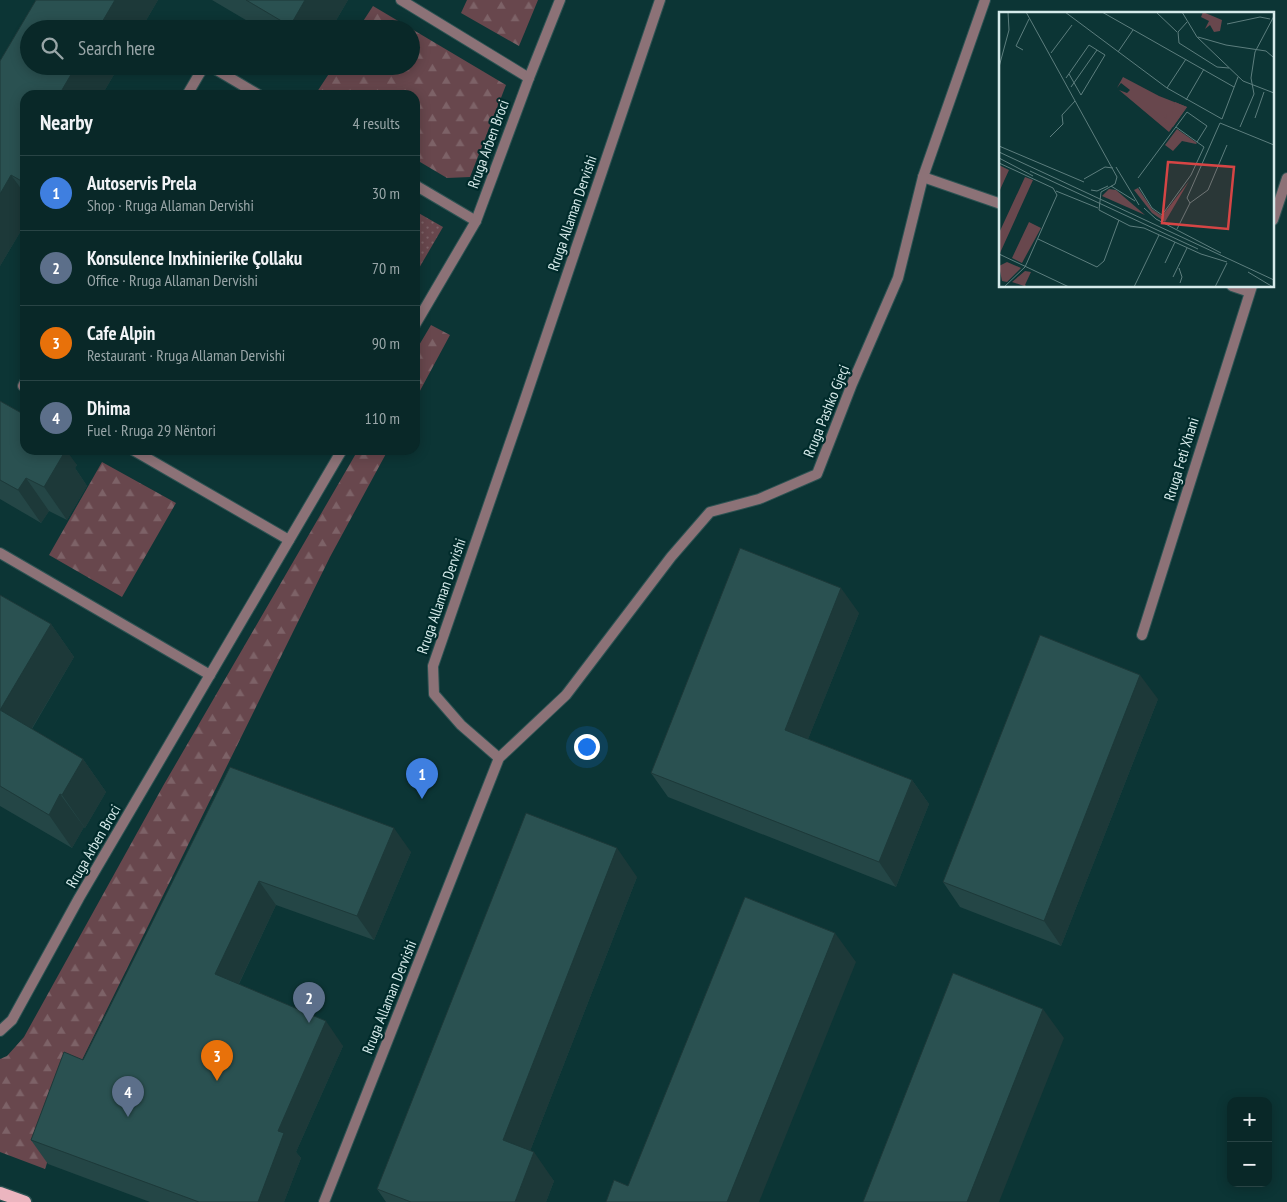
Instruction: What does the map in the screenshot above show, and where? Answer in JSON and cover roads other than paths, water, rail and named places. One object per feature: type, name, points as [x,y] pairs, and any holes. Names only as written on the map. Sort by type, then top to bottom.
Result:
[{"type":"main road","points":[[0,1192],[25,1202]]},
{"type":"street","points":[[401,0],[529,78]]},
{"type":"street","name":"Rruga Arben Broci","points":[[420,316],[476,221],[560,0]]},
{"type":"street","name":"Rruga Allaman Dervishi","points":[[324,1202],[499,758],[461,725],[434,694],[433,666],[660,0]]},
{"type":"street","name":"Rruga Pashko Gjeçi","points":[[499,758],[566,695],[671,557],[710,512],[759,499],[817,474],[852,384],[898,278],[923,177],[985,0]]},
{"type":"street","points":[[190,90],[199,75]]},
{"type":"street","points":[[225,75],[251,90]]},
{"type":"street","points":[[923,177],[999,203]]},
{"type":"street","points":[[1274,217],[1287,178]]},
{"type":"street","points":[[420,188],[476,221]]},
{"type":"street","name":"Rruga Feti Xhani","points":[[1142,635],[1250,289]]},
{"type":"street","points":[[142,455],[289,540]]},
{"type":"street","name":"Rruga Arben Broci","points":[[0,1031],[12,1020],[80,898],[339,455]]},
{"type":"street","points":[[0,553],[210,675]]},
{"type":"place","name":"Autoservis Prela","points":[[422,799]]},
{"type":"place","name":"Konsulence Inxhinierike Çollaku","points":[[309,1023]]},
{"type":"place","name":"Cafe Alpin","points":[[217,1081]]},
{"type":"place","name":"Dhima","points":[[128,1117]]}]
